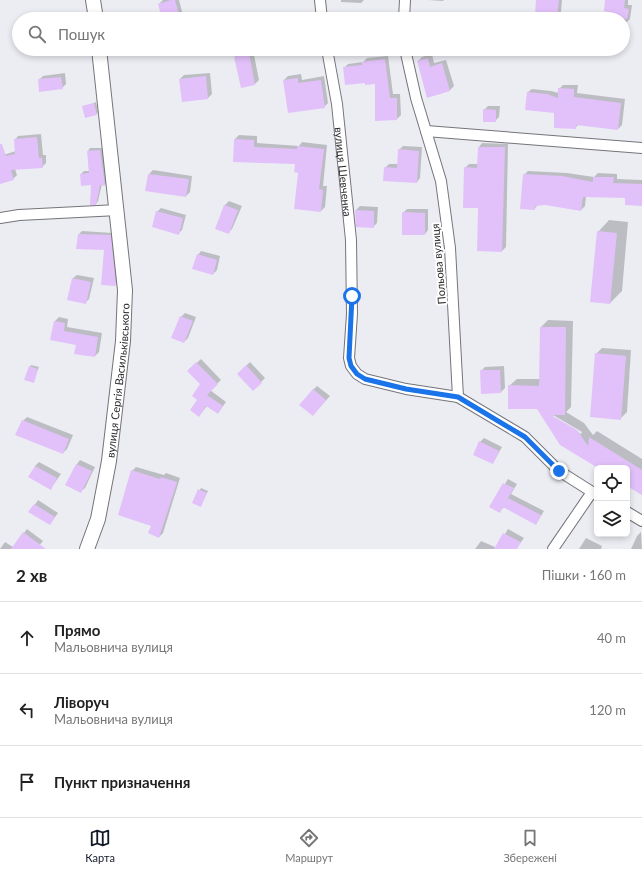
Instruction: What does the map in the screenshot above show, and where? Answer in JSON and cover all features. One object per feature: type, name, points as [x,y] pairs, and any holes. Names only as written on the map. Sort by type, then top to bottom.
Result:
[{"type":"street","points":[[93,0],[95,12]]},
{"type":"street","points":[[320,0],[321,12]]},
{"type":"street","points":[[404,12],[405,0]]},
{"type":"street","points":[[0,218],[19,215],[118,210],[100,56]]},
{"type":"street","name":"вулиця Шевченка","points":[[328,56],[337,104],[351,240],[352,296],[349,358],[351,366],[357,374],[365,379],[379,383],[458,397]]},
{"type":"street","name":"Польова вулиця","points":[[407,56],[440,181],[450,248],[458,397]]},
{"type":"street","points":[[426,131],[642,148]]},
{"type":"street","name":"вулиця Сергія Васильківського","points":[[87,549],[98,519],[108,468],[123,341],[126,290],[118,210]]},
{"type":"street","points":[[458,397],[525,437],[559,471],[594,492]]},
{"type":"street","points":[[553,549],[594,494]]},
{"type":"street","points":[[630,514],[642,521]]},
{"type":"building","points":[[175,0],[178,12],[160,12],[158,4]]},
{"type":"building","points":[[536,0],[559,0],[558,12],[535,12]]},
{"type":"building","points":[[605,0],[625,0],[624,8],[629,9],[628,12],[604,11]]},
{"type":"building","points":[[250,56],[255,85],[241,88],[234,57]]},
{"type":"building","points":[[428,58],[430,67],[442,63],[450,91],[427,98],[417,61]]},
{"type":"building","points":[[385,59],[390,98],[397,98],[397,120],[375,121],[375,84],[365,85],[365,83],[345,85],[343,67],[362,65],[362,62]]},
{"type":"building","points":[[206,76],[208,99],[182,102],[179,79]]},
{"type":"building","points":[[61,77],[63,89],[39,92],[38,79]]},
{"type":"building","points":[[298,78],[298,83],[321,80],[325,108],[288,113],[283,80]]},
{"type":"building","points":[[558,88],[574,89],[574,97],[621,103],[618,130],[576,125],[576,129],[554,128],[554,113],[525,110],[527,92],[547,94],[558,98]]},
{"type":"building","points":[[94,103],[97,115],[85,118],[82,106]]},
{"type":"building","points":[[483,109],[496,110],[496,122],[483,122]]},
{"type":"building","points":[[37,137],[39,158],[42,158],[43,168],[11,170],[14,180],[0,184],[0,144],[2,144],[6,156],[15,154],[14,139]]},
{"type":"building","points":[[234,139],[254,140],[254,147],[297,149],[297,146],[324,149],[319,189],[323,190],[321,212],[294,209],[298,173],[294,172],[295,164],[233,162]]},
{"type":"building","points":[[478,147],[505,147],[502,252],[477,251],[478,208],[463,208],[464,167],[477,168]]},
{"type":"building","points":[[398,149],[419,151],[417,183],[383,181],[384,167],[397,168]]},
{"type":"building","points":[[100,150],[105,186],[100,185],[96,205],[90,205],[91,185],[81,186],[80,174],[89,173],[87,151]]},
{"type":"building","points":[[148,174],[189,179],[186,197],[145,191]]},
{"type":"building","points":[[523,174],[562,176],[593,182],[593,177],[614,177],[613,183],[642,184],[642,206],[625,205],[625,198],[583,197],[581,211],[545,205],[535,206],[535,210],[520,209]]},
{"type":"building","points":[[224,205],[238,210],[229,234],[215,229]]},
{"type":"building","points":[[355,210],[374,211],[374,228],[356,227]]},
{"type":"building","points":[[156,211],[183,218],[179,235],[152,227]]},
{"type":"building","points":[[402,212],[425,213],[425,235],[402,235]]},
{"type":"building","points":[[597,231],[617,233],[610,304],[590,302]]},
{"type":"building","points":[[78,234],[111,235],[116,286],[101,285],[104,250],[76,249]]},
{"type":"building","points":[[197,254],[217,260],[213,275],[192,269]]},
{"type":"building","points":[[72,278],[91,282],[86,304],[67,300]]},
{"type":"building","points":[[180,316],[193,321],[184,343],[171,338]]},
{"type":"building","points":[[54,321],[65,323],[64,331],[98,337],[95,357],[74,354],[76,345],[50,340]]},
{"type":"building","points":[[540,327],[566,327],[565,415],[551,415],[577,430],[588,446],[589,437],[642,470],[642,495],[630,488],[630,465],[594,466],[560,445],[537,409],[508,409],[508,385],[539,386]]},
{"type":"building","points":[[595,353],[626,356],[621,420],[590,417]]},
{"type":"building","points":[[196,362],[218,384],[207,395],[223,406],[218,414],[206,406],[199,417],[190,410],[197,400],[192,396],[200,384],[187,371]]},
{"type":"building","points":[[246,365],[262,383],[253,391],[237,374]]},
{"type":"building","points":[[29,366],[38,369],[34,383],[24,380]]},
{"type":"building","points":[[480,370],[500,370],[501,393],[481,394]]},
{"type":"building","points":[[313,389],[326,400],[313,416],[299,405]]},
{"type":"building","points":[[22,420],[69,439],[63,454],[15,435]]},
{"type":"building","points":[[479,441],[499,451],[493,464],[473,455]]},
{"type":"building","points":[[76,464],[92,471],[81,493],[65,485]]},
{"type":"building","points":[[35,466],[57,478],[51,490],[28,477]]},
{"type":"building","points":[[131,470],[160,479],[161,477],[177,482],[159,538],[148,533],[151,526],[118,515]]},
{"type":"building","points":[[503,483],[514,488],[508,498],[541,515],[536,525],[503,507],[500,513],[489,507]]},
{"type":"building","points":[[198,489],[207,493],[201,507],[192,503]]},
{"type":"building","points":[[34,504],[55,517],[50,525],[28,512]]},
{"type":"building","points":[[23,532],[46,549],[11,549]]},
{"type":"building","points":[[503,533],[521,542],[517,549],[494,549]]},
{"type":"route","points":[[352,296],[349,358],[351,366],[357,374],[365,379],[379,383],[458,397],[489,417],[525,437],[559,471]]}]
